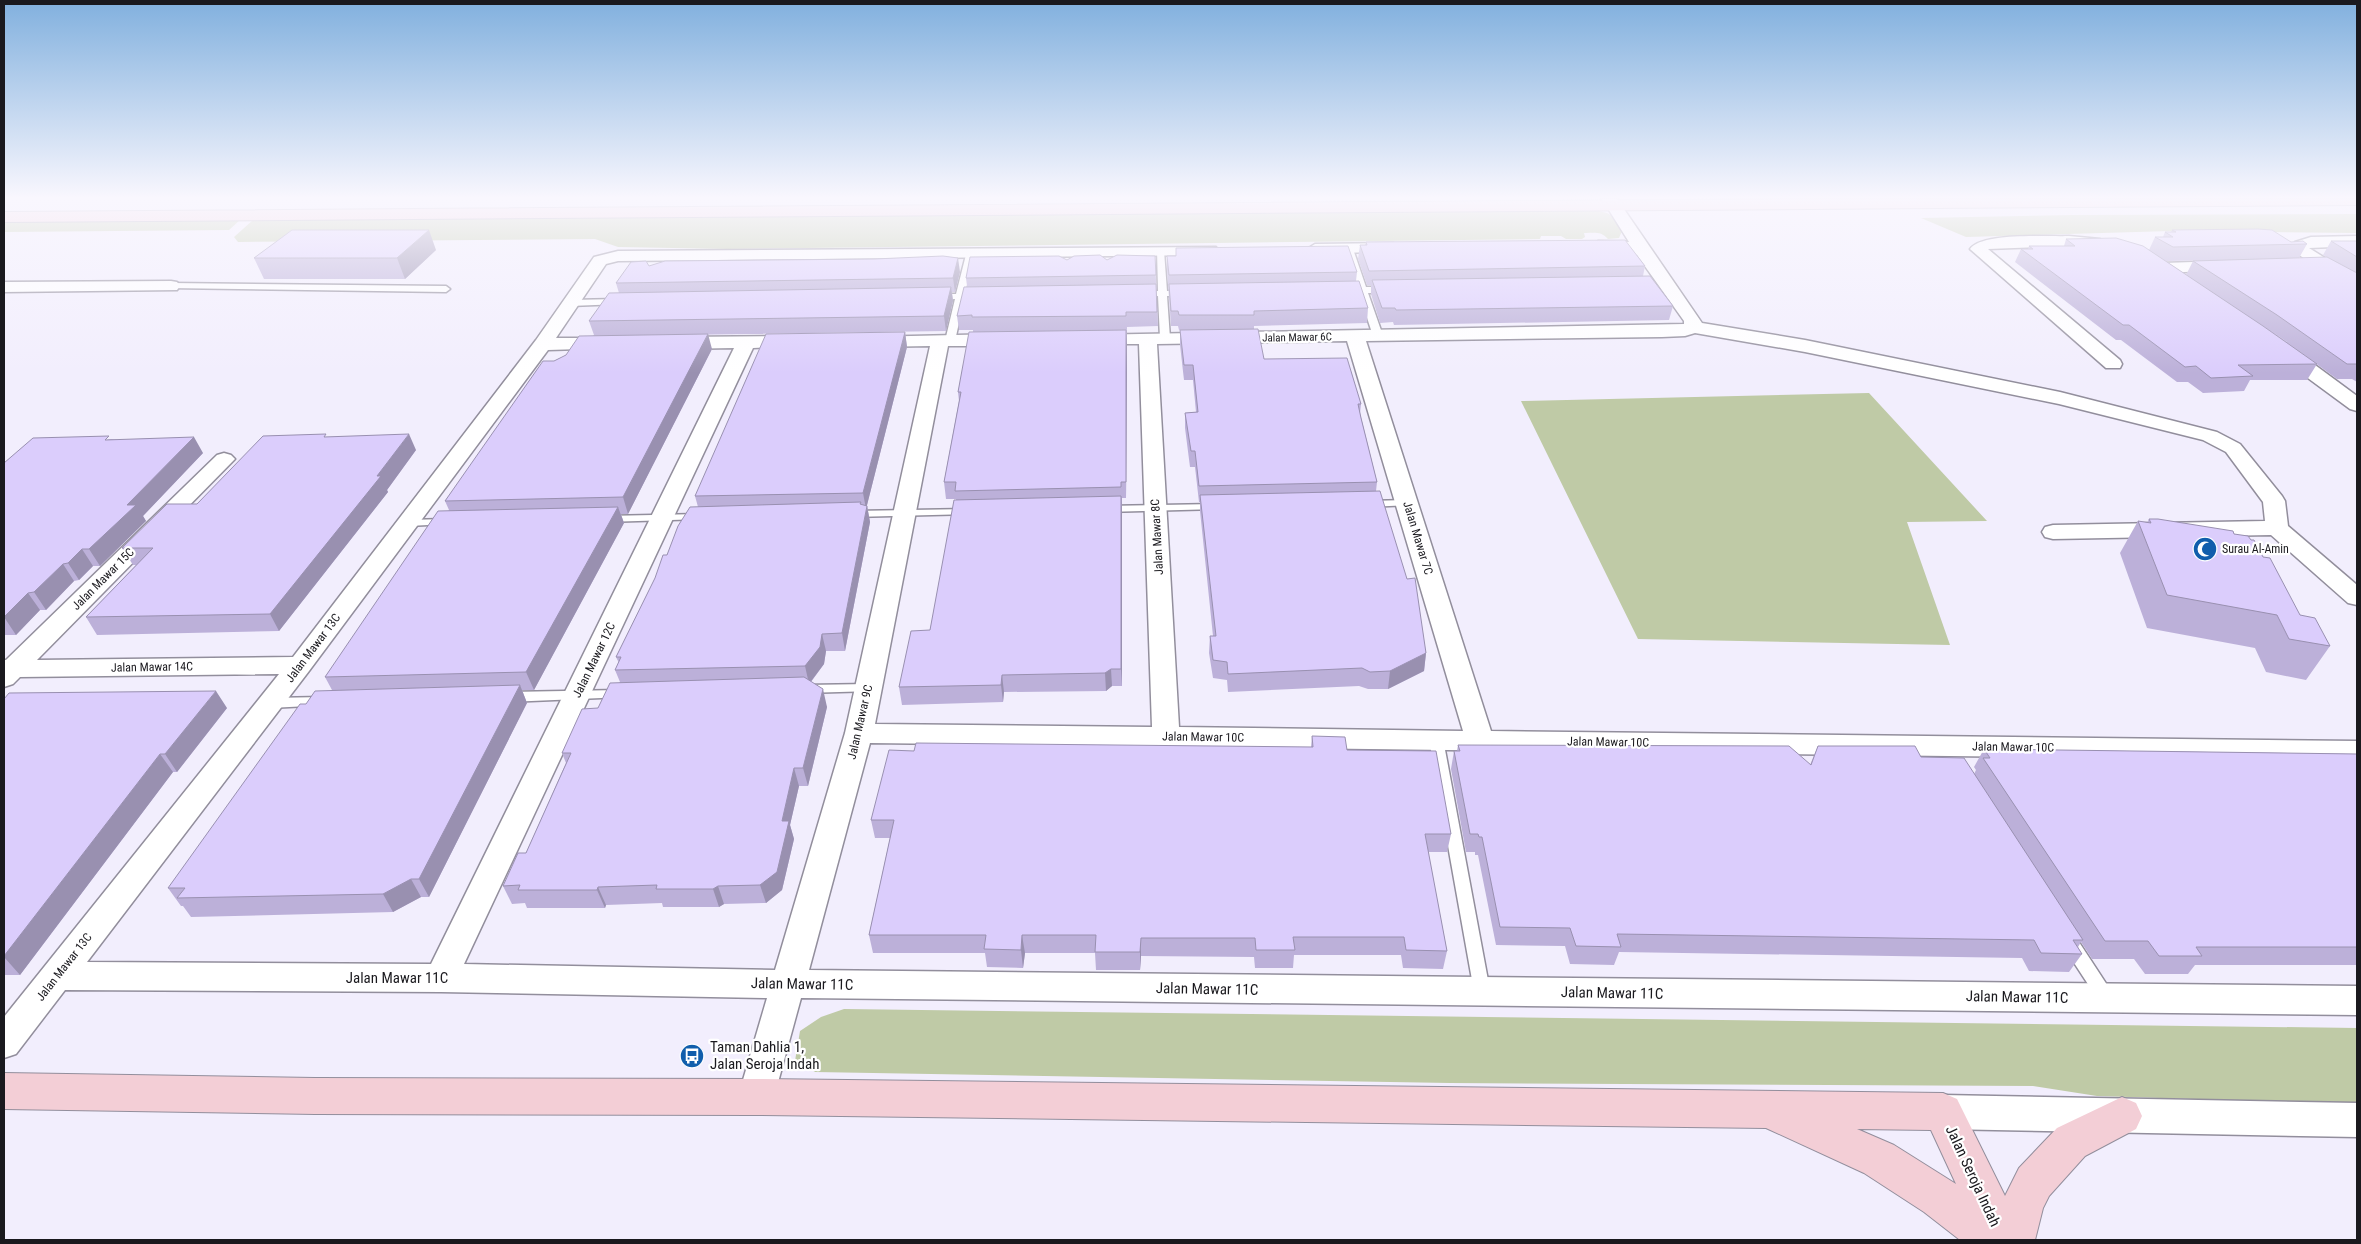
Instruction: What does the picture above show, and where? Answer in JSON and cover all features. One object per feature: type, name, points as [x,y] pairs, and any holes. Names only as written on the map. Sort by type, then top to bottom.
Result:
[{"type":"street","name":"Jalan Mawar 13C","points":[[4,1042],[58,976],[408,523],[543,344],[596,263],[608,257]]},
{"type":"street","points":[[1646,257],[1662,285],[1694,321],[1693,327]]},
{"type":"street","points":[[1987,257],[2112,364]]},
{"type":"street","points":[[2311,257],[2357,285]]},
{"type":"street","points":[[2188,285],[2156,264],[2242,266]]},
{"type":"street","points":[[2297,265],[2323,264]]},
{"type":"street","points":[[4,287],[171,286]]},
{"type":"street","name":"Jalan Mawar 6C","points":[[1078,339],[1662,332],[1685,330],[1693,327],[1805,346],[2060,398],[2210,436],[2233,448],[2274,501],[2277,528]]},
{"type":"street","name":"Jalan Mawar 7C","points":[[1355,336],[1480,740]]},
{"type":"street","name":"Jalan Mawar 8C","points":[[1156,338],[1155,508],[1166,736]]},
{"type":"street","points":[[853,342],[1019,340]]},
{"type":"street","name":"Jalan Mawar 9C","points":[[756,1097],[859,733],[904,513],[945,341]]},
{"type":"street","points":[[2270,341],[2357,404]]},
{"type":"street","points":[[659,343],[814,342]]},
{"type":"street","name":"Jalan Mawar 12C","points":[[442,978],[746,343]]},
{"type":"street","points":[[543,344],[630,344]]},
{"type":"street","name":"Jalan Mawar 15C","points":[[7,672],[224,459]]},
{"type":"street","points":[[2053,532],[2277,528],[2357,598]]},
{"type":"street","name":"Jalan Mawar 14C","points":[[7,672],[300,665]]},
{"type":"street","name":"Jalan Mawar 10C","points":[[859,733],[1480,740],[1950,754],[2357,751]]},
{"type":"street","name":"Jalan Mawar 11C","points":[[58,976],[442,978],[789,984],[2357,1001]]},
{"type":"street","points":[[4,1091],[315,1096],[756,1097],[1943,1112],[2357,1120]]},
{"type":"street","points":[[1770,1111],[1879,1159],[1939,1197],[1994,1240]]},
{"type":"street","name":"Jalan Seroja Indah","points":[[1943,1112],[2004,1240]]},
{"type":"street","points":[[2013,1240],[2024,1204],[2034,1182],[2071,1142],[2122,1116]]},
{"type":"lane","points":[[945,341],[960,297],[969,257]]},
{"type":"lane","points":[[1156,338],[1163,293],[1160,257]]},
{"type":"lane","points":[[1352,257],[1378,336]]},
{"type":"lane","points":[[171,286],[446,289]]},
{"type":"lane","points":[[1334,290],[1392,290]]},
{"type":"lane","points":[[1134,294],[1191,293]]},
{"type":"lane","points":[[930,297],[989,296]]},
{"type":"lane","points":[[570,303],[630,302]]},
{"type":"lane","points":[[1358,504],[1407,503]]},
{"type":"lane","points":[[1098,509],[1223,506]]},
{"type":"lane","points":[[837,514],[982,511]]},
{"type":"lane","points":[[594,519],[710,517]]},
{"type":"lane","points":[[408,523],[457,522]]},
{"type":"lane","points":[[791,690],[869,688]]},
{"type":"lane","points":[[498,697],[635,694]]},
{"type":"lane","points":[[270,703],[339,701]]},
{"type":"lane","points":[[1436,740],[1482,991]]},
{"type":"lane","points":[[2063,931],[2106,998]]},
{"type":"green space","points":[[1869,393],[1987,521],[1907,522],[1950,645],[1638,639],[1521,401]]},
{"type":"green space","points":[[844,1009],[2357,1028],[2357,1104],[2097,1096],[2033,1086],[1450,1083],[815,1072],[795,1061],[800,1031],[821,1017]]},
{"type":"building","points":[[255,257],[398,257],[397,258],[254,258]]},
{"type":"building","points":[[970,257],[1061,257],[1067,260],[1072,257],[1103,257],[1107,260],[1113,257],[1155,257],[1156,275],[966,278]]},
{"type":"building","points":[[1167,257],[1352,257],[1357,272],[1169,275]]},
{"type":"building","points":[[1364,257],[1638,257],[1645,266],[1369,271]]},
{"type":"building","points":[[2032,257],[2160,257],[2317,364],[2238,365],[2253,376],[2211,378],[2196,366],[2185,367],[2129,325],[2123,325]]},
{"type":"building","points":[[2327,257],[2357,273],[2357,364],[2347,364],[2277,315],[2193,261]]},
{"type":"building","points":[[958,258],[953,278],[616,283],[631,262],[646,261],[649,266],[665,261]]},
{"type":"building","points":[[1650,276],[1673,306],[1396,310],[1395,308],[1382,308],[1372,280]]},
{"type":"building","points":[[1359,281],[1368,308],[1254,311],[1254,315],[1179,315],[1178,311],[1171,311],[1169,284]]},
{"type":"building","points":[[1156,284],[1157,312],[1126,312],[1126,316],[957,316],[964,287]]},
{"type":"building","points":[[951,287],[944,316],[589,321],[609,293]]},
{"type":"building","points":[[1258,329],[1264,359],[1347,358],[1361,404],[1358,404],[1377,482],[1199,486],[1195,451],[1191,451],[1185,413],[1198,412],[1193,365],[1184,365],[1180,330]]},
{"type":"building","points":[[1126,330],[1126,482],[1121,482],[1121,487],[955,491],[956,482],[944,482],[961,392],[958,392],[969,332]]},
{"type":"building","points":[[905,332],[863,493],[695,496],[766,334]]},
{"type":"building","points":[[708,334],[623,497],[445,501],[543,361],[554,361],[566,355],[579,336]]},
{"type":"building","points":[[326,434],[324,437],[409,434],[377,476],[381,476],[270,614],[86,617],[153,548],[122,548],[167,504],[197,504],[263,436]]},
{"type":"building","points":[[109,436],[105,440],[194,437],[127,505],[136,505],[89,549],[82,549],[68,563],[63,564],[34,592],[28,593],[4,617],[4,463],[33,438]]},
{"type":"building","points":[[1380,491],[1407,579],[1415,578],[1426,653],[1390,671],[1370,672],[1362,668],[1228,674],[1227,662],[1213,660],[1210,636],[1216,636],[1200,495]]},
{"type":"building","points":[[1121,496],[1121,669],[1111,669],[1105,673],[1002,675],[1001,685],[899,687],[911,631],[930,630],[954,500]]},
{"type":"building","points":[[861,502],[860,504],[867,506],[842,633],[822,634],[820,647],[805,666],[615,670],[621,657],[616,657],[655,578],[663,555],[667,555],[678,526],[690,507]]},
{"type":"building","points":[[618,507],[526,672],[325,677],[438,511]]},
{"type":"building","points":[[2149,519],[2233,531],[2234,534],[2248,536],[2251,540],[2254,540],[2263,557],[2270,558],[2300,615],[2315,618],[2330,646],[2289,639],[2277,615],[2167,595],[2138,521],[2151,523]]},
{"type":"building","points":[[804,677],[823,689],[803,768],[794,768],[782,821],[789,821],[777,872],[760,885],[718,886],[713,889],[656,889],[657,885],[598,887],[597,890],[518,890],[520,885],[503,886],[518,853],[526,853],[571,753],[562,753],[582,709],[598,708],[610,683]]},
{"type":"building","points":[[520,685],[419,879],[411,879],[383,894],[177,898],[185,888],[168,888],[300,704],[306,704],[315,691]]},
{"type":"building","points":[[216,691],[165,754],[160,754],[4,956],[4,699],[9,693]]},
{"type":"building","points":[[1312,736],[1345,737],[1347,750],[1436,751],[1451,834],[1425,834],[1447,951],[1406,950],[1404,937],[1293,937],[1295,950],[1256,950],[1255,938],[1141,938],[1140,952],[1095,952],[1096,935],[1022,935],[1021,950],[984,949],[986,935],[869,935],[894,820],[871,820],[889,750],[914,751],[916,743],[1313,747]]},
{"type":"building","points":[[1458,745],[1789,746],[1811,765],[1818,746],[1915,746],[1921,757],[1964,758],[2083,940],[2073,940],[2082,954],[2041,953],[2034,940],[1617,934],[1621,947],[1576,946],[1570,928],[1500,927],[1482,837],[1479,837],[1478,834],[1470,834],[1454,751],[1460,751]]},
{"type":"building","points":[[1984,749],[2357,754],[2357,947],[2196,947],[2202,956],[2159,956],[2148,941],[2105,941],[1983,758],[1990,758]]},
{"type":"place","name":"Surau Al-Amin","points":[[2205,549]]},
{"type":"place","name":"Taman Dahlia 1, Jalan Seroja Indah","points":[[692,1056]]}]
